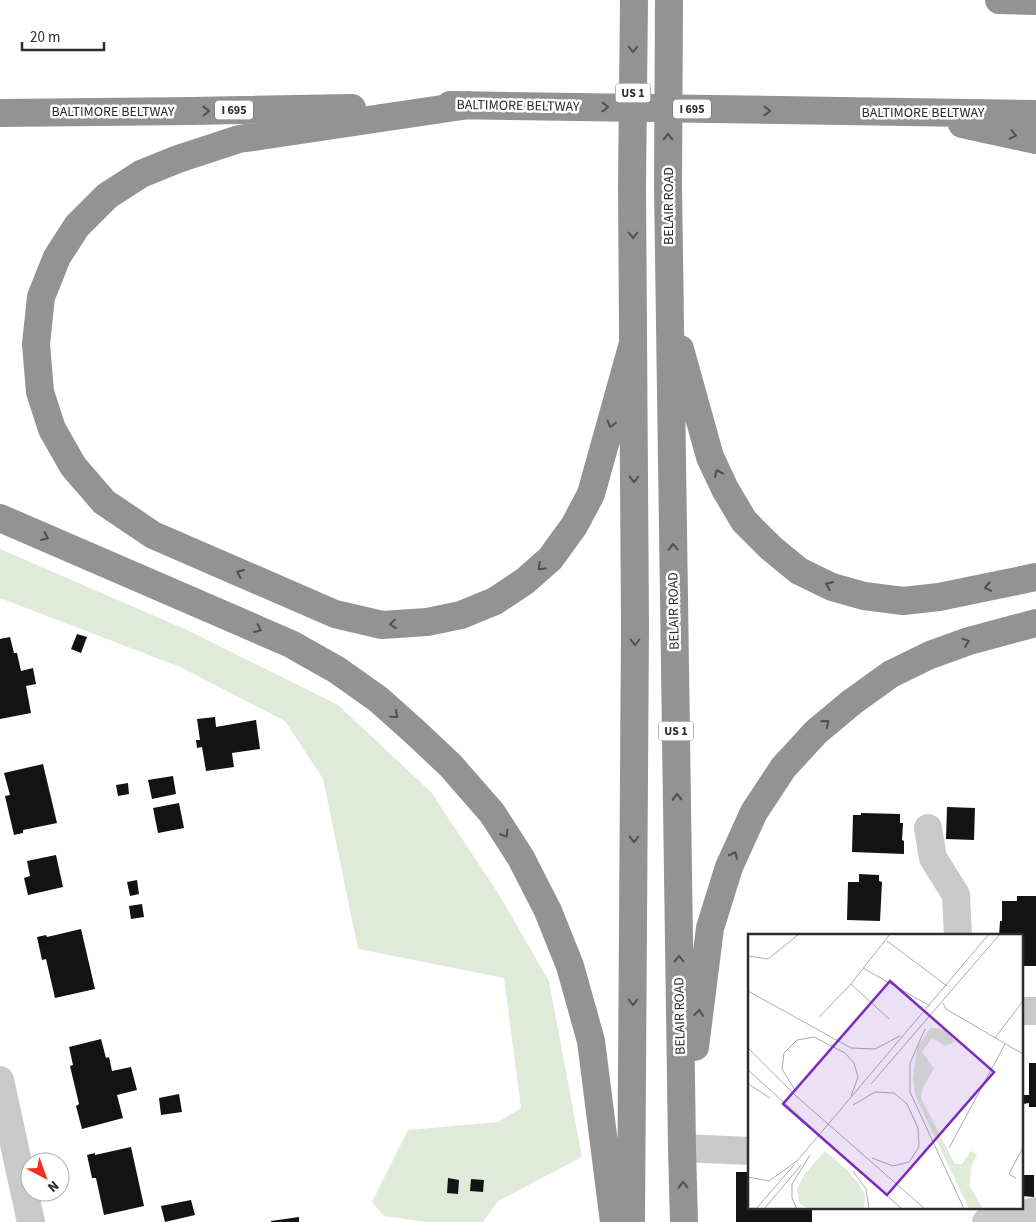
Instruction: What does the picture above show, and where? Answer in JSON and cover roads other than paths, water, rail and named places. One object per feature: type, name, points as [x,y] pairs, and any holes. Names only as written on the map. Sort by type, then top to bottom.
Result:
[{"type":"highway","name":"US 1","points":[[631,1222],[635,636],[632,186],[634,0]]},
{"type":"highway","name":"BELAIR ROAD","points":[[669,0],[668,186],[684,1222]]},
{"type":"highway","points":[[999,0],[1036,1]]},
{"type":"highway","points":[[469,105],[239,139],[178,158],[141,174],[107,196],[77,226],[57,257],[42,297],[36,344],[40,392],[52,429],[73,466],[104,502],[153,535],[334,614],[382,625],[427,622],[461,615],[495,601],[525,581],[550,559],[574,526],[591,494],[633,343]]},
{"type":"highway","name":"BALTIMORE BELTWAY","points":[[0,112],[192,112],[469,105],[1036,114]]},
{"type":"highway","points":[[914,113],[1036,140]]},
{"type":"highway","points":[[670,315],[710,457],[725,489],[744,522],[799,571],[832,587],[864,596],[903,601],[938,597],[1036,577]]},
{"type":"highway","points":[[0,518],[291,644],[337,670],[378,699],[450,766],[492,813],[521,858],[548,911],[570,966],[591,1041],[614,1222]]},
{"type":"highway","points":[[682,1148],[710,928],[729,867],[754,812],[782,768],[816,732],[852,702],[891,674],[930,655],[968,640],[1036,623]]},
{"type":"street","points":[[928,828],[933,858],[956,895],[958,934]]},
{"type":"street","points":[[0,1080],[31,1222]]},
{"type":"street","points":[[682,1148],[748,1151]]},
{"type":"street","points":[[986,1222],[1036,1211]]}]
